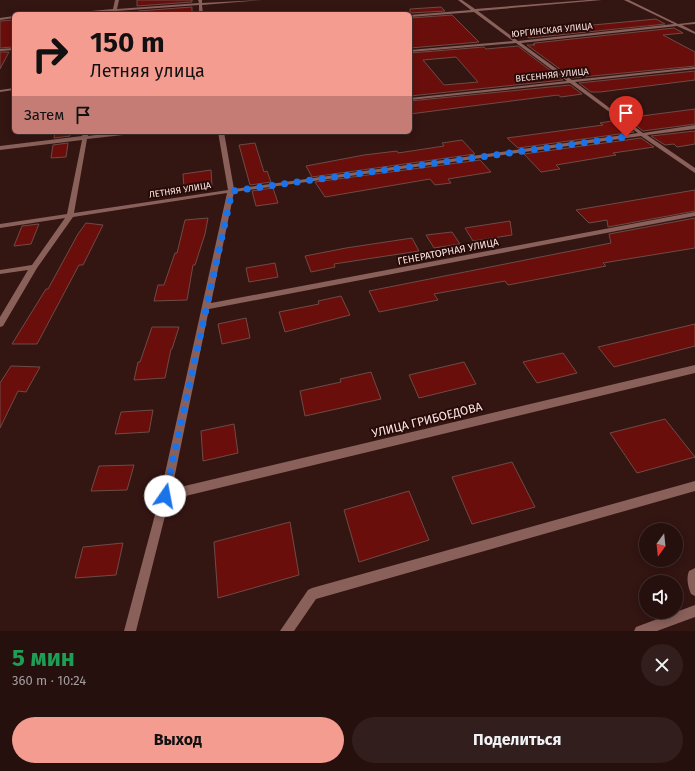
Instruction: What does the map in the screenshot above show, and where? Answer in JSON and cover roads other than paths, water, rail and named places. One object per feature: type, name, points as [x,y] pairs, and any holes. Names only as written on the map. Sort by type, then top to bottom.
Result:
[{"type":"street","points":[[117,0],[115,12],[200,2],[261,0]]},
{"type":"street","points":[[460,0],[642,134],[695,170]]},
{"type":"street","points":[[412,16],[600,0]]},
{"type":"street","points":[[626,0],[695,32]]},
{"type":"street","points":[[200,2],[201,12]]},
{"type":"street","points":[[0,18],[12,18]]},
{"type":"street","name":"ЮРГИНСКАЯ УЛИЦА","points":[[412,51],[518,42],[695,23]]},
{"type":"street","points":[[0,50],[12,49]]},
{"type":"street","name":"ВЕСЕННЯЯ УЛИЦА","points":[[412,99],[695,68]]},
{"type":"street","points":[[0,91],[12,89]]},
{"type":"street","name":"ЛЕТНЯЯ УЛИЦА","points":[[0,226],[232,191],[695,127]]},
{"type":"street","points":[[0,148],[108,134]]},
{"type":"street","points":[[130,631],[165,496],[232,191],[221,134]]},
{"type":"street","points":[[0,324],[34,267],[70,216],[85,136]]},
{"type":"street","name":"ГЕНЕРАТОРНАЯ УЛИЦА","points":[[206,307],[695,214]]},
{"type":"street","points":[[0,272],[34,267]]},
{"type":"street","name":"УЛИЦА ГРИБОЕДОВА","points":[[165,496],[695,369]]},
{"type":"street","points":[[286,631],[312,594],[695,486]]},
{"type":"street","points":[[695,574],[695,590]]},
{"type":"street","points":[[640,631],[695,611]]}]
